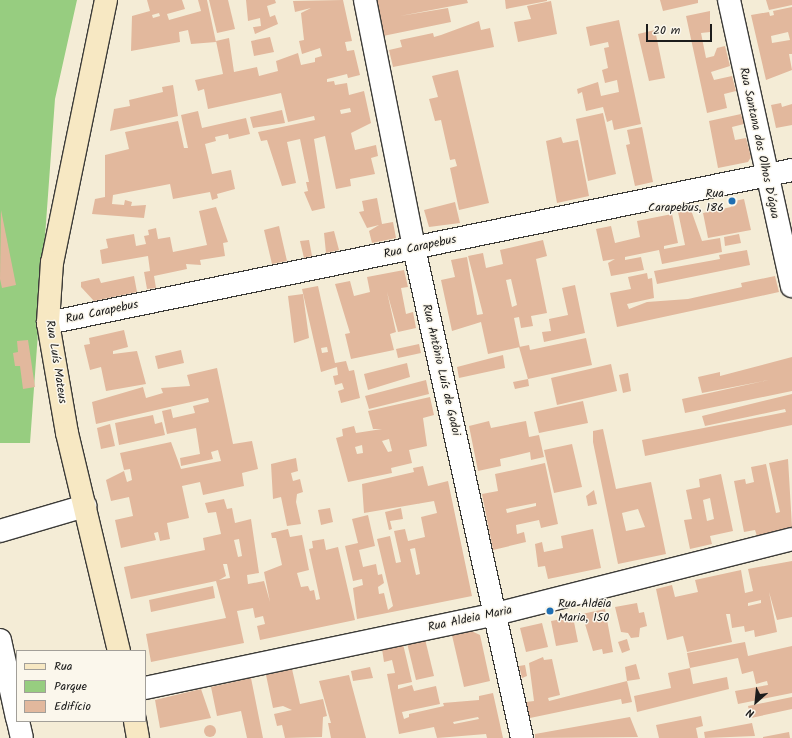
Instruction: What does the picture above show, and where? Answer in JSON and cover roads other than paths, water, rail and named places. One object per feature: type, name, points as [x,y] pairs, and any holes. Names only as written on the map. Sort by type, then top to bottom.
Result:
[{"type":"main road","name":"Rua Luís Mateus","points":[[106,0],[52,262],[48,323],[85,506],[119,650]]},
{"type":"main road","points":[[135,722],[138,738]]},
{"type":"street","name":"Rua Antônio Luís de Godoi","points":[[365,0],[414,248],[496,614],[522,738]]},
{"type":"street","name":"Rua Santana dos Olhos D'água","points":[[729,0],[765,175],[792,286]]},
{"type":"street","name":"Rua Carapebus","points":[[48,323],[792,170]]},
{"type":"street","points":[[0,531],[85,506]]},
{"type":"street","name":"Rua Aldeia Maria","points":[[146,688],[496,614],[792,539]]},
{"type":"street","points":[[0,640],[4,680],[16,717]]},
{"type":"street","points":[[18,722],[22,738]]},
{"type":"place","name":"Rua Carapebus, 186","points":[[732,201]]},
{"type":"place","name":"Rua Aldeia Maria, 150","points":[[550,611]]}]
